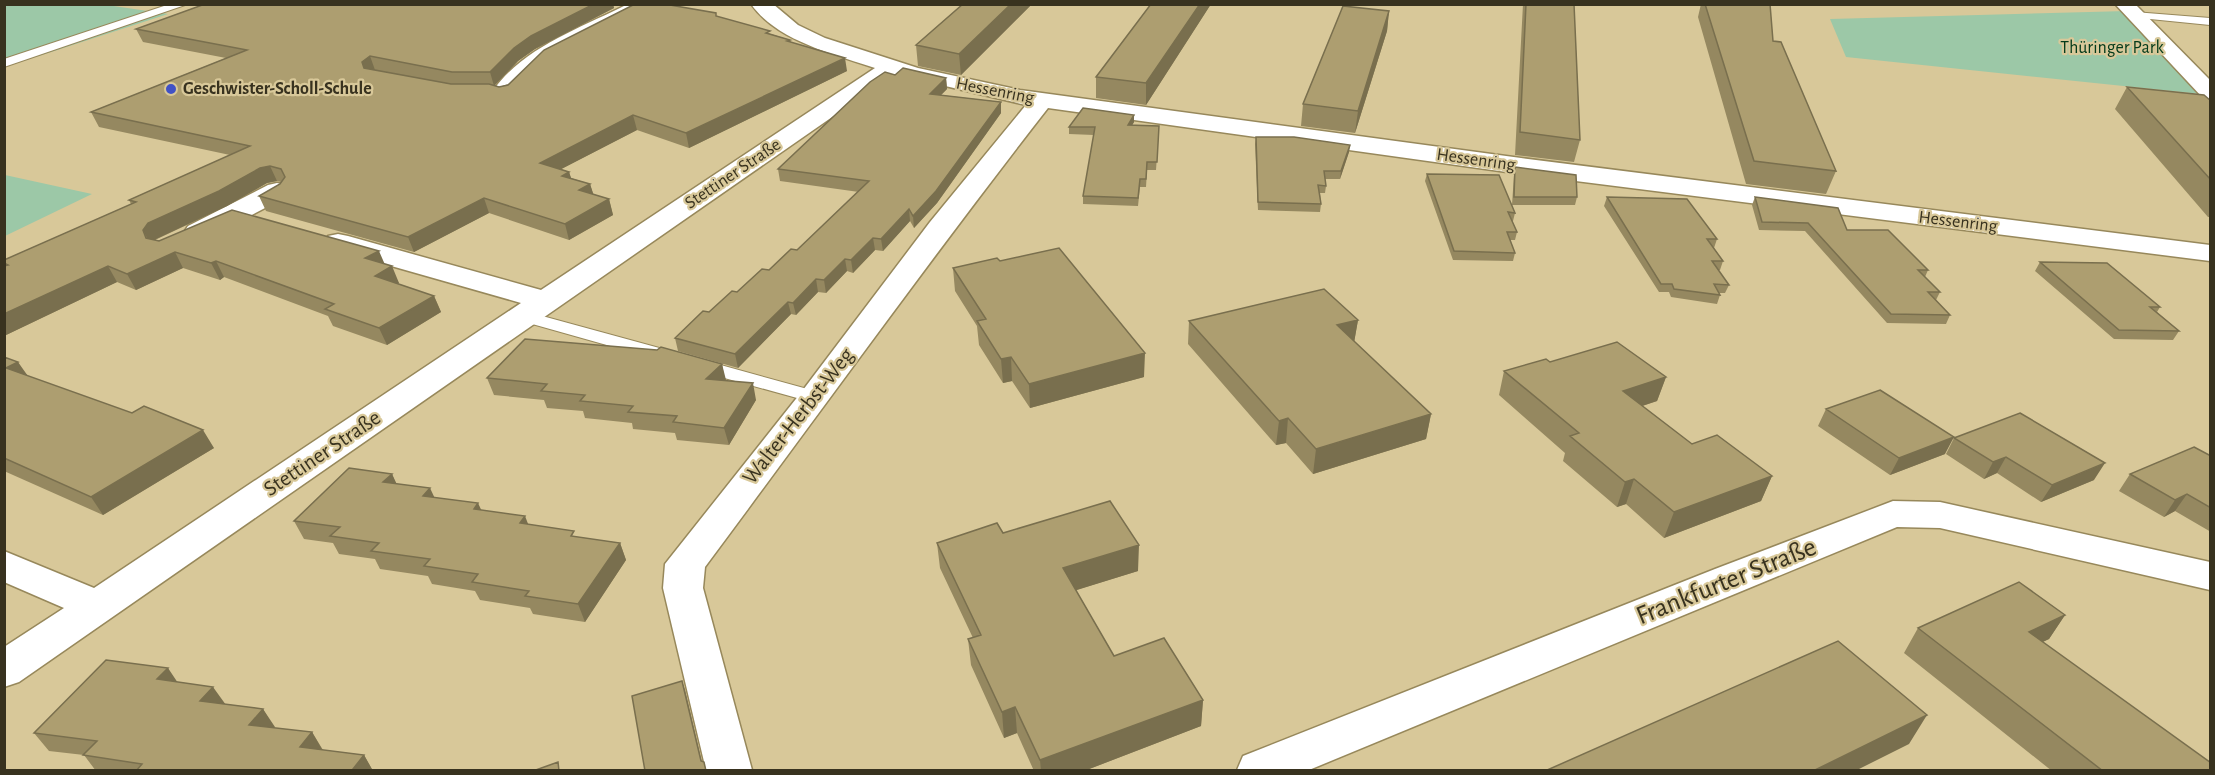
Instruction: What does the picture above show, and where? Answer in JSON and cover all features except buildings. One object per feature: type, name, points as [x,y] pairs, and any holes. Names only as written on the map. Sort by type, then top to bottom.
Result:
[{"type":"street","points":[[497,92],[540,57],[644,4]]},
{"type":"street","name":"Hessenring","points":[[760,4],[780,22],[798,33],[890,67],[1041,101],[1499,164],[2211,254]]},
{"type":"street","points":[[2129,10],[2211,92]]},
{"type":"street","name":"Stettiner Straße","points":[[4,669],[890,67]]},
{"type":"street","name":"Walter-Herbst-Weg","points":[[729,771],[683,588],[683,573],[690,556],[815,397],[940,228],[1041,101]]},
{"type":"street","points":[[177,242],[237,214],[277,191]]},
{"type":"street","points":[[237,214],[271,223]]},
{"type":"street","points":[[317,236],[536,309]]},
{"type":"street","name":"Frankfurter Straße","points":[[1260,771],[1718,583],[1893,514],[1940,515],[2211,576]]},
{"type":"street","points":[[4,565],[97,606]]},
{"type":"lane","points":[[4,63],[183,4]]},
{"type":"lane","points":[[2129,10],[2211,22]]},
{"type":"lane","points":[[536,309],[815,397]]},
{"type":"green space","points":[[100,4],[168,14],[5,67],[4,5]]},
{"type":"green space","name":"Thüringer Park","points":[[2127,11],[2210,95],[1846,57],[1830,19]]},
{"type":"green space","points":[[5,175],[92,194],[5,236]]},
{"type":"place","name":"Geschwister-Scholl-Schule","points":[[171,89]]}]
